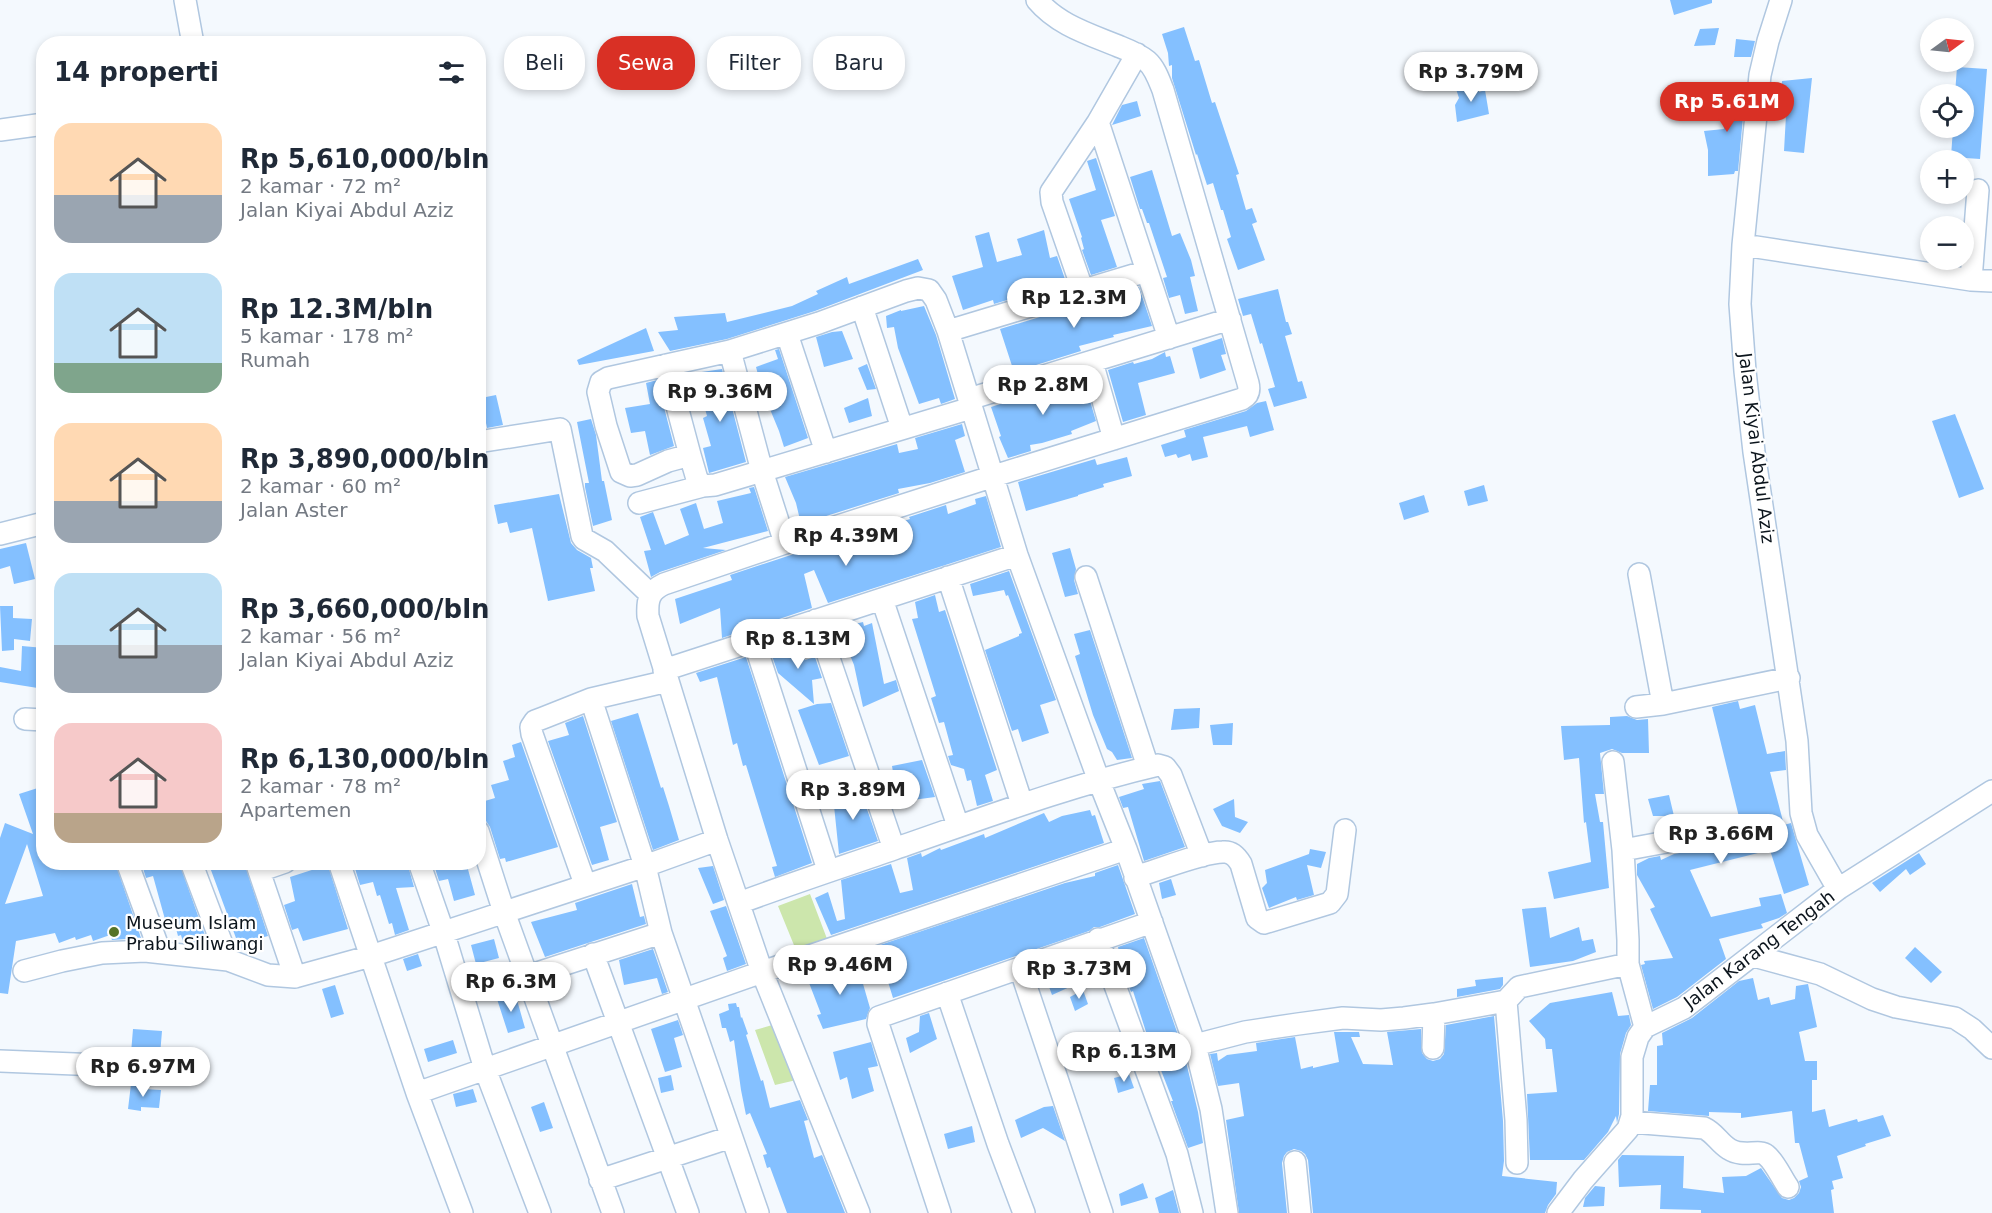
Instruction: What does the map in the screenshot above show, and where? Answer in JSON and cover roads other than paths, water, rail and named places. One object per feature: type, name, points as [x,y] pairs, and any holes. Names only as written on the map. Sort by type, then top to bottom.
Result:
[{"type":"street","points":[[185,0],[192,36]]},
{"type":"street","points":[[859,1213],[762,972],[717,840],[648,616],[647,604],[655,588],[664,584],[994,476],[1242,399],[1248,395],[1250,391],[1248,383],[1163,90],[1148,62],[1137,54],[1069,26],[1037,0]]},
{"type":"street","name":"Jalan Kiyai Abdul Aziz","points":[[1781,0],[1760,75],[1743,245],[1740,304],[1754,452],[1797,741],[1801,813],[1807,835],[1838,888]]},
{"type":"street","points":[[1083,291],[1052,202],[1051,192],[1098,122],[1137,54]]},
{"type":"street","points":[[1098,122],[1169,338]]},
{"type":"street","points":[[0,130],[36,125]]},
{"type":"street","points":[[1743,245],[1982,281],[1978,189]]},
{"type":"street","points":[[948,331],[1148,271]]},
{"type":"street","points":[[690,455],[669,461],[637,475],[626,475],[619,467],[606,426],[598,392],[601,382],[608,378],[730,351],[787,334],[906,291],[918,288],[929,290],[936,300],[948,331],[1017,555],[1126,849],[1195,1045],[1211,1109],[1227,1213]]},
{"type":"street","points":[[862,307],[902,428]]},
{"type":"street","points":[[639,503],[715,485],[826,452],[1092,362],[1230,319]]},
{"type":"street","points":[[787,334],[826,452]]},
{"type":"street","points":[[730,351],[762,471],[785,543]]},
{"type":"street","points":[[1092,362],[1114,439]]},
{"type":"street","points":[[666,365],[697,479],[703,486]]},
{"type":"street","points":[[486,441],[560,429],[582,536],[605,551],[650,594]]},
{"type":"street","points":[[0,534],[36,525]]},
{"type":"street","points":[[585,884],[531,730],[535,721],[591,699],[666,676],[754,641],[1017,555]]},
{"type":"street","points":[[1639,574],[1663,704]]},
{"type":"street","points":[[948,577],[1022,804]]},
{"type":"street","points":[[1086,577],[1149,767]]},
{"type":"street","points":[[882,599],[958,826]]},
{"type":"street","points":[[816,620],[894,849]]},
{"type":"street","points":[[754,641],[828,870]]},
{"type":"street","points":[[1636,707],[1663,704],[1789,678]]},
{"type":"street","points":[[591,699],[645,866],[662,933],[758,1213]]},
{"type":"street","points":[[1558,1213],[1588,1174],[1623,1136],[1630,1122],[1632,1057],[1638,1037],[1646,1027],[1628,964],[1623,850],[1613,762]]},
{"type":"street","points":[[739,903],[1022,804],[1158,765],[1169,771],[1202,856]]},
{"type":"street","name":"Jalan Karang Tengah","points":[[1646,1027],[1684,1008],[1754,956],[1838,888],[1992,791]]},
{"type":"street","points":[[1623,850],[1737,829]]},
{"type":"street","points":[[1135,879],[1144,874],[1202,856],[1223,852],[1237,856],[1257,918],[1264,923],[1330,903],[1337,894],[1345,830]]},
{"type":"street","points":[[24,971],[102,953],[145,951],[228,960],[268,975],[295,977],[371,956],[717,840]]},
{"type":"street","points":[[417,1093],[762,972],[1126,849]]},
{"type":"street","points":[[486,856],[504,912],[613,1213]]},
{"type":"street","points":[[130,870],[160,952]]},
{"type":"street","points":[[194,870],[228,960]]},
{"type":"street","points":[[258,870],[295,977]]},
{"type":"street","points":[[342,870],[417,1093],[462,1213]]},
{"type":"street","points":[[422,870],[443,931],[485,1070],[540,1213]]},
{"type":"street","points":[[940,1213],[877,1020],[881,1015],[1152,922]]},
{"type":"street","points":[[528,976],[662,933]]},
{"type":"street","points":[[1098,939],[1177,1154],[1192,1213]]},
{"type":"street","points":[[593,954],[688,1213]]},
{"type":"street","points":[[1754,956],[1820,974],[1872,999],[1896,1007],[1955,1018],[1972,1029],[1992,1048]]},
{"type":"street","points":[[1195,1045],[1245,1032],[1309,1022],[1343,1018],[1381,1020],[1434,1014],[1506,1001],[1519,987],[1628,964]]},
{"type":"street","points":[[1020,968],[1102,1213]]},
{"type":"street","points":[[947,993],[987,1113],[1024,1213]]},
{"type":"street","points":[[1506,1001],[1516,1119],[1517,1163]]},
{"type":"street","points":[[1433,1048],[1434,1014]]},
{"type":"street","points":[[0,1061],[99,1065]]},
{"type":"street","points":[[1630,1122],[1704,1128],[1712,1131],[1722,1144],[1732,1151],[1745,1155],[1758,1152],[1765,1154],[1788,1187]]},
{"type":"street","points":[[600,1180],[731,1137]]},
{"type":"street","points":[[1295,1162],[1300,1213]]},
{"type":"place","name":"Museum Islam Prabu Siliwangi","points":[[114,932]]}]
